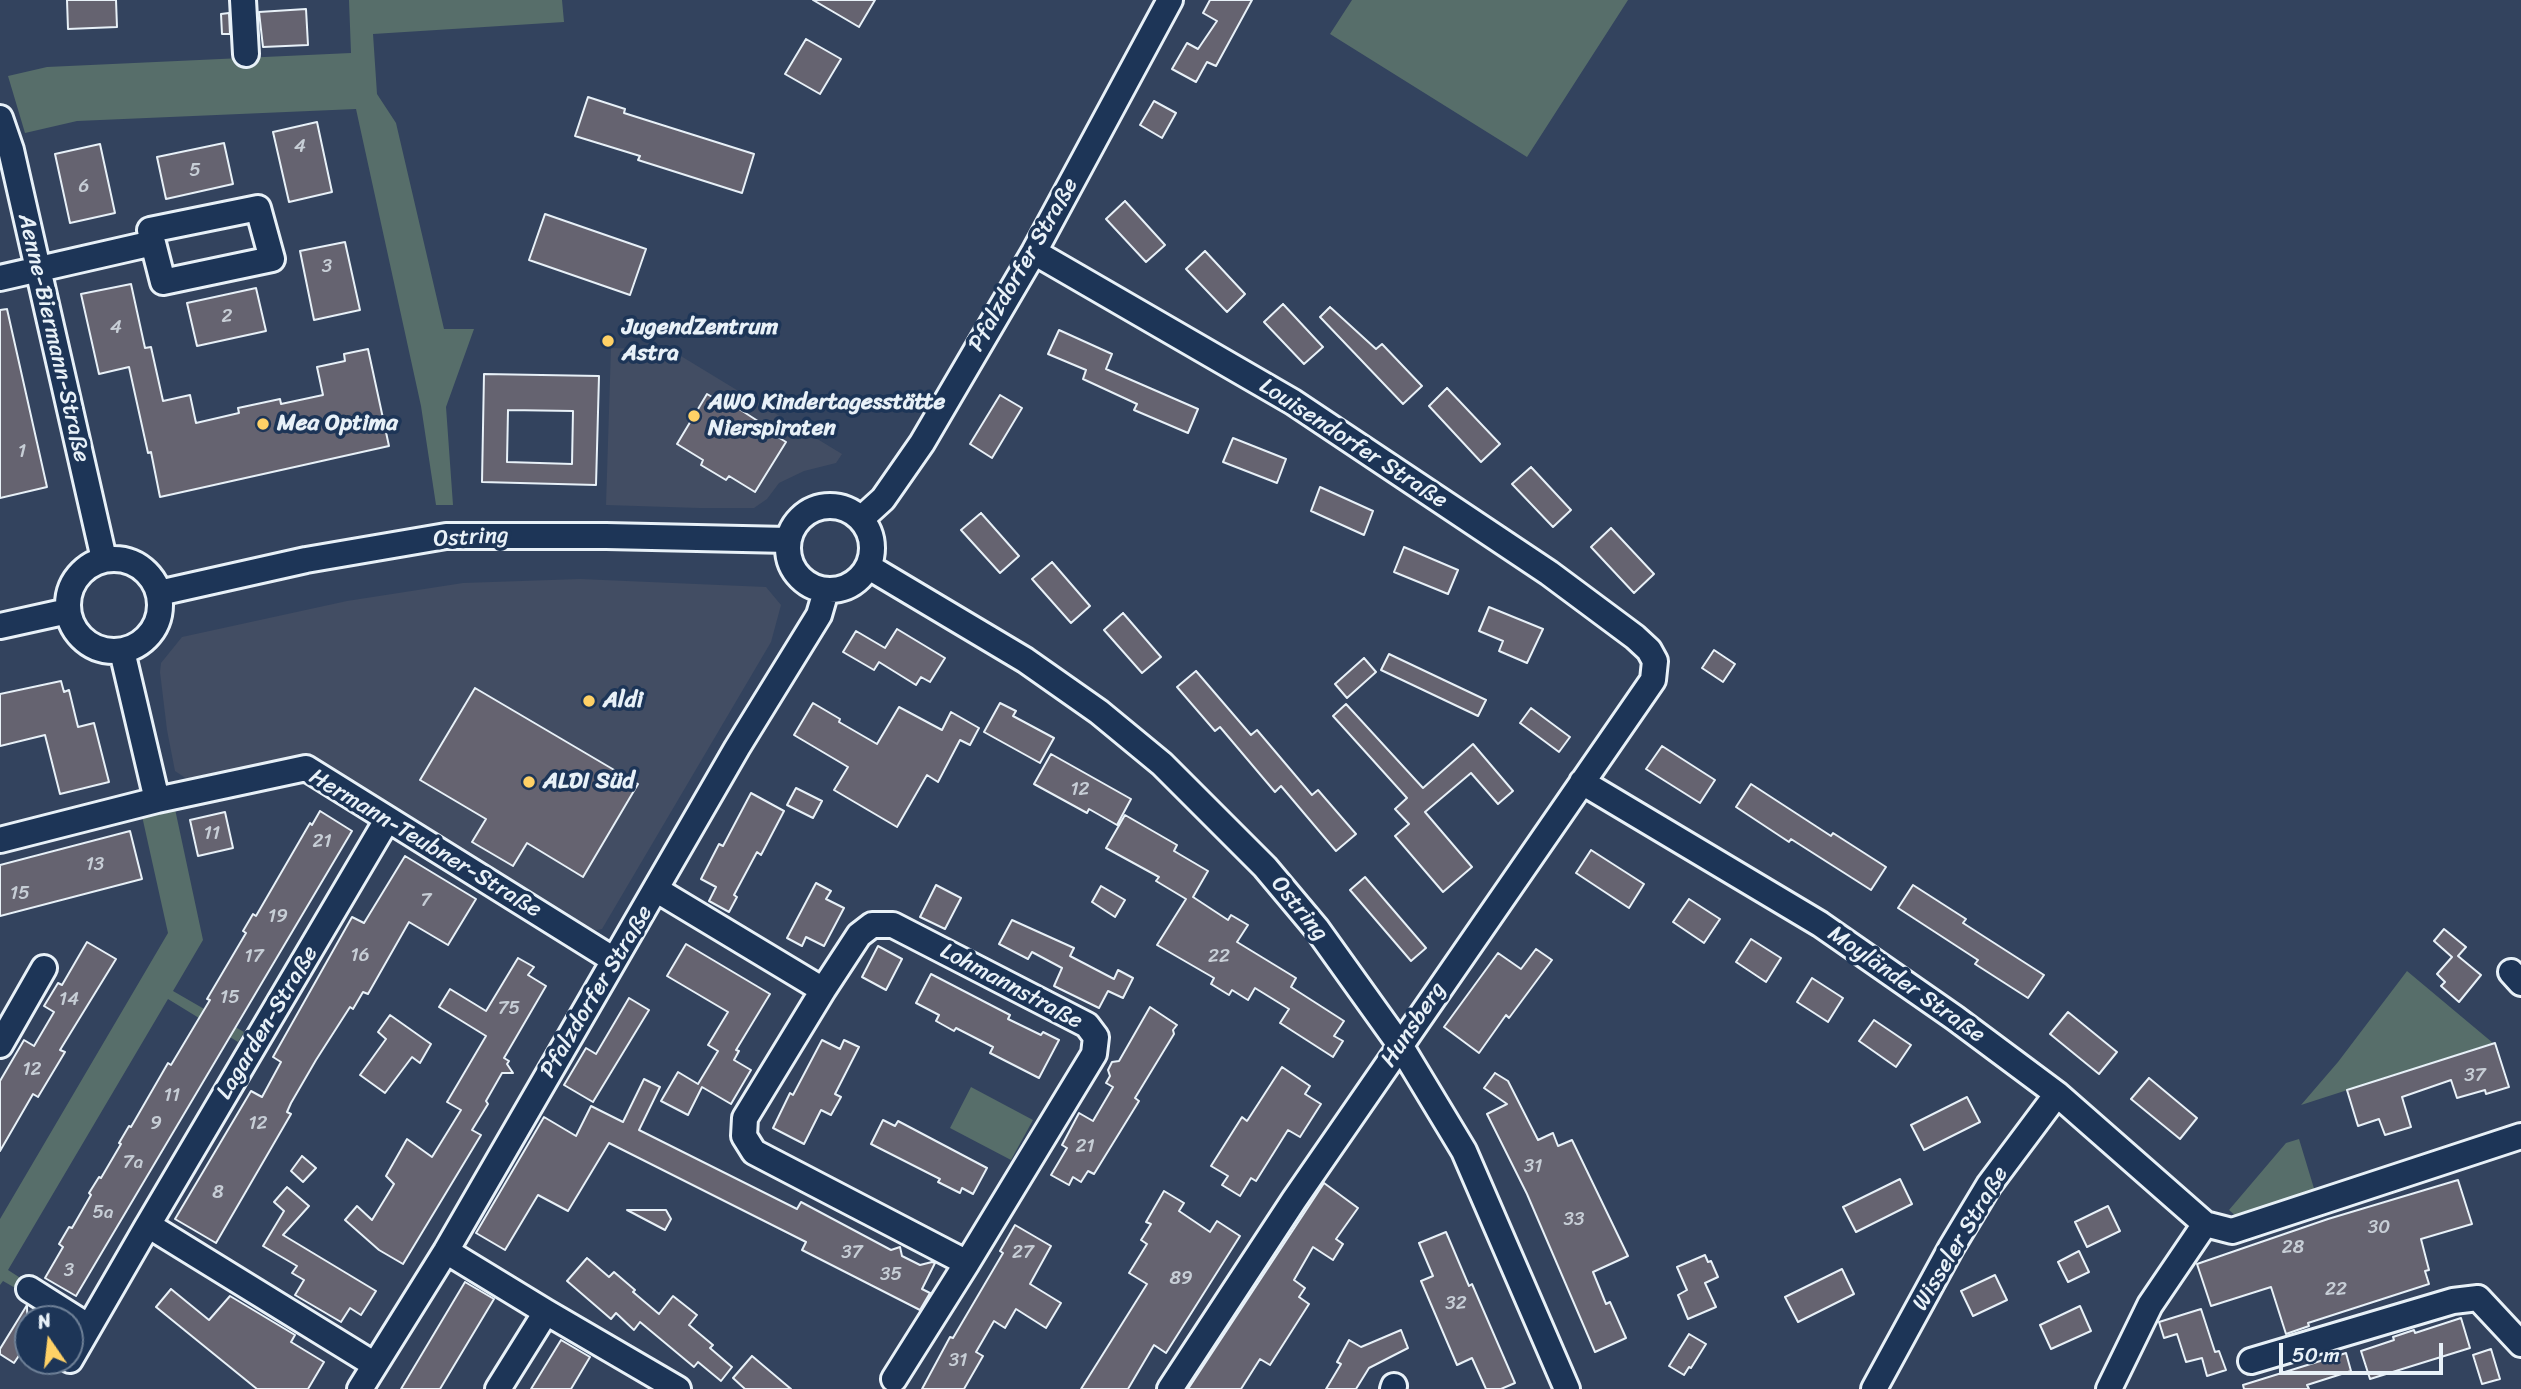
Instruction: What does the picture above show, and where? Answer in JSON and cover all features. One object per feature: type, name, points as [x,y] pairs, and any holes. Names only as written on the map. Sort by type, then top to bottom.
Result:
[{"type":"street","points":[[243,0],[246,54]]},
{"type":"street","name":"Pfalzdorfer Straße","points":[[861,519],[883,499],[922,443],[1034,252],[1170,0]]},
{"type":"street","name":"Aenne-Biermann-Straße","points":[[0,118],[11,150],[104,559]]},
{"type":"street","points":[[258,208],[272,260],[163,282],[153,243],[150,230],[258,208]]},
{"type":"street","points":[[0,278],[153,243]]},
{"type":"street","name":"Louisendorfer Straße","points":[[1034,252],[1293,402],[1549,573],[1635,637],[1649,650],[1655,661]]},
{"type":"street","points":[[825,505],[843,507],[861,519],[870,532],[873,547],[869,567],[859,580],[844,589],[827,591],[804,583],[790,564],[788,540],[795,524],[808,511],[825,505]]},
{"type":"street","name":"Ostring","points":[[159,593],[306,560],[446,536],[788,540]]},
{"type":"street","points":[[104,559],[128,561],[138,566],[148,573],[159,593],[160,613],[153,631],[139,645],[122,651],[102,650],[86,642],[73,628],[68,611],[68,594],[76,578],[88,566],[104,559]]},
{"type":"street","name":"Ostring","points":[[869,567],[1026,660],[1099,712],[1162,764],[1265,867],[1317,929],[1400,1045],[1464,1150],[1567,1389]]},
{"type":"street","name":"Pfalzdorfer Straße","points":[[360,1389],[446,1251],[737,748],[819,615],[827,591]]},
{"type":"street","points":[[0,626],[68,611]]},
{"type":"street","points":[[122,651],[157,800]]},
{"type":"street","name":"Hunsberg","points":[[1170,1389],[1294,1200],[1653,680],[1655,661]]},
{"type":"street","name":"Hermann-Teubner-Straße","points":[[0,840],[157,800],[306,768],[614,960]]},
{"type":"street","name":"Moyländer Straße","points":[[1582,782],[1820,924],[1955,1018],[2056,1094],[2205,1224]]},
{"type":"street","name":"Lagarden-Straße","points":[[84,1335],[387,820]]},
{"type":"street","points":[[657,890],[823,990]]},
{"type":"street","name":"Lohmannstraße","points":[[894,1378],[967,1263],[1094,1054],[1096,1037],[1087,1024],[893,925],[872,926],[859,935],[823,990],[745,1118],[744,1136],[754,1152],[967,1263]]},
{"type":"street","points":[[0,1045],[44,968]]},
{"type":"street","name":"Wisseler Straße","points":[[1874,1389],[1951,1248],[1989,1185],[2056,1094]]},
{"type":"street","points":[[2109,1389],[2150,1305],[2205,1224],[2232,1231],[2521,1136]]},
{"type":"street","points":[[148,1225],[375,1365]]},
{"type":"street","points":[[446,1251],[678,1389]]},
{"type":"street","points":[[29,1289],[89,1327]]},
{"type":"street","points":[[2251,1361],[2453,1301],[2478,1298],[2521,1345]]},
{"type":"street","points":[[498,1389],[546,1312]]},
{"type":"shaded area","name":"AWO Kindertagesstätte Nierspiraten","points":[[611,348],[671,350],[842,454],[836,463],[804,471],[779,483],[767,499],[754,508],[606,505]]},
{"type":"shaded area","points":[[580,579],[766,587],[781,605],[771,642],[602,929],[588,932],[303,755],[187,779],[175,771],[160,672],[161,663],[182,637],[347,601],[463,583]]},
{"type":"green space","points":[[349,0],[562,0],[564,22],[373,34],[377,94],[396,123],[444,329],[474,329],[446,407],[453,505],[436,505],[421,406],[356,109],[77,121],[25,133],[8,76],[47,67],[351,53]]},
{"type":"green space","points":[[1352,0],[1628,0],[1527,157],[1330,34]]},
{"type":"green space","points":[[175,809],[203,940],[173,991],[244,1032],[238,1042],[168,999],[8,1270],[36,1288],[31,1297],[3,1281],[0,1285],[0,1219],[168,933],[142,816]]},
{"type":"green space","points":[[2407,971],[2493,1043],[2301,1105],[2338,1062]]},
{"type":"green space","points":[[971,1087],[1033,1120],[1011,1160],[950,1128]]},
{"type":"green space","points":[[2299,1139],[2316,1195],[2239,1219],[2229,1210],[2286,1143]]},
{"type":"building","points":[[67,0],[116,0],[117,27],[68,29]]},
{"type":"building","points":[[813,0],[875,0],[859,27]]},
{"type":"building","points":[[1210,0],[1252,0],[1216,66],[1207,62],[1196,82],[1172,69],[1187,43],[1198,49],[1217,21],[1203,13]]},
{"type":"building","points":[[306,9],[308,45],[263,47],[259,12]]},
{"type":"building","points":[[229,13],[230,34],[222,34],[221,14]]},
{"type":"building","points":[[806,39],[841,59],[820,94],[785,74]]},
{"type":"building","points":[[588,97],[625,109],[624,113],[754,154],[742,193],[638,160],[640,156],[575,136]]},
{"type":"building","points":[[1154,101],[1176,113],[1162,138],[1140,125]]},
{"type":"building","points":[[317,122],[332,192],[289,202],[273,132]]},
{"type":"building","points":[[224,143],[233,184],[166,199],[157,157]]},
{"type":"building","points":[[100,144],[115,213],[70,223],[55,154]]},
{"type":"building","points":[[1125,201],[1165,245],[1146,262],[1106,219]]},
{"type":"building","points":[[545,214],[646,249],[630,295],[529,260]]},
{"type":"building","points":[[345,242],[360,310],[314,320],[300,251]]},
{"type":"building","points":[[1205,251],[1245,294],[1227,312],[1186,269]]},
{"type":"building","name":"Mea Optima","points":[[131,284],[145,348],[151,347],[163,401],[190,395],[196,423],[239,413],[238,408],[280,399],[281,404],[323,395],[317,367],[345,361],[344,354],[368,349],[389,446],[160,497],[129,367],[99,374],[81,294]]},
{"type":"building","points":[[256,288],[266,331],[197,346],[187,303]]},
{"type":"building","points":[[1283,304],[1323,347],[1304,364],[1264,322]]},
{"type":"building","points":[[1330,307],[1376,349],[1382,344],[1422,386],[1403,404],[1320,317]]},
{"type":"building","points":[[7,309],[47,487],[0,498],[0,310]]},
{"type":"building","points":[[1059,330],[1112,354],[1106,369],[1198,409],[1188,433],[1134,410],[1137,404],[1083,379],[1086,370],[1048,354]]},
{"type":"building","points":[[484,374],[599,376],[596,485],[482,482]],"holes":[[[508,410],[573,411],[572,464],[507,462]]]},
{"type":"building","points":[[1447,388],[1500,444],[1481,462],[1429,406]]},
{"type":"building","points":[[707,394],[734,410],[736,407],[786,442],[755,492],[729,476],[726,480],[701,465],[703,460],[677,444]]},
{"type":"building","points":[[1000,395],[1022,408],[992,458],[970,444]]},
{"type":"building","points":[[1233,438],[1286,459],[1277,483],[1223,462]]},
{"type":"building","points":[[1531,467],[1571,510],[1553,527],[1512,484]]},
{"type":"building","points":[[1320,487],[1373,511],[1364,535],[1311,511]]},
{"type":"building","points":[[981,513],[1019,556],[1000,573],[961,530]]},
{"type":"building","points":[[1611,528],[1654,574],[1634,593],[1591,547]]},
{"type":"building","points":[[1404,547],[1458,570],[1448,594],[1394,572]]},
{"type":"building","points":[[1052,562],[1090,606],[1071,623],[1032,579]]},
{"type":"building","points":[[1489,607],[1543,629],[1527,663],[1499,651],[1503,641],[1479,631]]},
{"type":"building","points":[[1123,613],[1161,657],[1142,673],[1104,630]]},
{"type":"building","points":[[897,629],[945,658],[930,682],[921,677],[916,685],[879,662],[874,670],[843,652],[856,631],[885,648]]},
{"type":"building","points":[[1714,650],[1735,664],[1723,682],[1702,668]]},
{"type":"building","points":[[1389,654],[1486,700],[1478,716],[1381,670]]},
{"type":"building","points":[[1364,658],[1376,672],[1347,698],[1335,684]]},
{"type":"building","points":[[1196,671],[1251,735],[1257,730],[1312,795],[1318,790],[1356,834],[1336,851],[1281,786],[1275,792],[1220,727],[1215,731],[1177,687]]},
{"type":"building","points":[[61,681],[64,692],[69,690],[78,727],[94,723],[109,782],[60,794],[45,735],[0,746],[0,694]]},
{"type":"building","name":"ALDI Süd","points":[[475,688],[638,784],[583,877],[527,843],[513,866],[472,842],[486,819],[420,780]]},
{"type":"building","points":[[813,703],[877,744],[899,707],[942,730],[951,712],[979,728],[970,745],[960,740],[938,782],[927,775],[897,827],[834,790],[848,767],[794,735]]},
{"type":"building","points":[[1000,703],[1016,711],[1013,716],[1054,738],[1040,763],[984,732]]},
{"type":"building","points":[[1346,704],[1423,788],[1473,744],[1513,791],[1498,804],[1471,773],[1425,812],[1472,867],[1443,892],[1395,836],[1409,824],[1395,809],[1407,798],[1333,716]]},
{"type":"building","points":[[1531,708],[1570,737],[1559,752],[1520,723]]},
{"type":"building","points":[[1662,746],[1715,780],[1700,803],[1646,769]]},
{"type":"building","points":[[1051,754],[1131,799],[1117,825],[1089,809],[1087,813],[1034,784]]},
{"type":"building","points":[[1751,784],[1831,836],[1833,833],[1886,867],[1871,890],[1736,807]]},
{"type":"building","points":[[796,788],[822,801],[813,818],[787,805]]},
{"type":"building","points":[[751,793],[784,811],[761,855],[757,852],[734,895],[737,897],[729,912],[709,901],[716,887],[701,879],[719,844],[723,846]]},
{"type":"building","points":[[320,811],[352,831],[76,1296],[45,1278],[63,1247],[59,1244],[69,1227],[72,1228],[91,1195],[89,1193],[99,1177],[101,1178],[129,1126],[131,1127],[168,1063],[171,1065],[210,1000],[207,999],[246,933],[243,931],[253,914],[256,916],[310,823],[312,825]]},
{"type":"building","points":[[225,812],[233,848],[198,856],[190,820]]},
{"type":"building","points":[[1125,815],[1177,845],[1174,851],[1208,871],[1193,897],[1228,920],[1231,915],[1248,925],[1237,942],[1296,978],[1291,987],[1344,1021],[1334,1036],[1343,1041],[1333,1057],[1280,1023],[1289,1009],[1255,988],[1248,1000],[1232,990],[1229,995],[1211,984],[1214,978],[1157,945],[1186,899],[1156,881],[1159,877],[1106,848]]},
{"type":"building","points":[[130,831],[142,879],[0,916],[0,865]]},
{"type":"building","points":[[1591,850],[1644,884],[1629,908],[1576,873]]},
{"type":"building","points":[[405,856],[476,899],[448,945],[409,922],[368,994],[363,992],[353,1009],[350,1007],[316,1060],[291,1103],[287,1112],[291,1114],[216,1243],[175,1219],[251,1091],[262,1097],[281,1062],[273,1057],[352,917],[364,923]]},
{"type":"building","points":[[1365,877],[1426,948],[1411,961],[1350,890]]},
{"type":"building","points":[[816,883],[831,891],[826,899],[844,908],[824,946],[806,937],[802,946],[787,938]]},
{"type":"building","points":[[936,885],[961,898],[945,929],[920,917]]},
{"type":"building","points":[[1913,885],[1966,919],[1963,923],[2044,975],[2028,998],[1975,964],[1978,960],[1898,908]]},
{"type":"building","points":[[1101,886],[1125,900],[1115,917],[1092,902]]},
{"type":"building","points":[[1689,899],[1720,919],[1704,943],[1673,922]]},
{"type":"building","points":[[1012,920],[1074,948],[1070,956],[1114,979],[1118,970],[1133,978],[1123,998],[1108,991],[1099,1008],[1054,986],[1062,968],[1032,952],[1028,959],[999,944]]},
{"type":"building","points":[[2444,929],[2466,947],[2458,956],[2481,975],[2459,1002],[2441,986],[2445,982],[2437,974],[2452,957],[2434,941]]},
{"type":"building","points":[[1751,939],[1781,958],[1766,982],[1736,962]]},
{"type":"building","points":[[87,942],[116,959],[60,1050],[65,1052],[38,1097],[33,1094],[0,1151],[0,1081],[24,1040],[34,1046],[54,1012],[44,1006],[58,983],[62,985]]},
{"type":"building","points":[[686,944],[770,994],[736,1050],[739,1051],[734,1060],[751,1070],[731,1104],[702,1087],[688,1115],[661,1101],[678,1072],[698,1084],[718,1051],[708,1045],[728,1012],[667,976]]},
{"type":"building","points":[[878,946],[902,959],[886,990],[862,977]]},
{"type":"building","points":[[1536,949],[1552,960],[1509,1018],[1506,1015],[1479,1053],[1444,1027],[1498,953],[1521,969]]},
{"type":"building","points":[[518,958],[534,967],[528,975],[546,986],[504,1058],[509,1061],[507,1064],[513,1073],[502,1073],[472,1130],[481,1135],[403,1264],[379,1250],[345,1220],[357,1206],[372,1220],[394,1184],[386,1176],[407,1139],[432,1157],[461,1110],[447,1102],[486,1036],[439,1007],[450,989],[486,1011]]},
{"type":"building","points":[[931,974],[1010,1015],[1008,1019],[1041,1035],[1043,1032],[1059,1040],[1039,1078],[990,1053],[993,1047],[936,1021],[939,1015],[916,1003]]},
{"type":"building","points":[[1812,978],[1843,998],[1828,1022],[1797,1002]]},
{"type":"building","points":[[629,998],[649,1010],[593,1102],[564,1085],[586,1048],[596,1054]]},
{"type":"building","points":[[1150,1007],[1177,1025],[1173,1030],[1174,1034],[1135,1098],[1139,1101],[1094,1174],[1088,1171],[1081,1182],[1073,1177],[1069,1185],[1051,1175],[1067,1148],[1062,1145],[1079,1113],[1093,1121],[1113,1087],[1106,1083],[1112,1062],[1119,1061]]},
{"type":"building","points":[[2068,1012],[2117,1052],[2099,1074],[2050,1034]]},
{"type":"building","points":[[390,1015],[431,1044],[420,1063],[412,1057],[385,1093],[360,1075],[386,1039],[378,1032]]},
{"type":"building","points":[[1874,1020],[1911,1045],[1896,1067],[1859,1041]]},
{"type":"building","points":[[822,1040],[840,1049],[844,1040],[859,1047],[835,1094],[841,1097],[831,1115],[821,1110],[804,1144],[773,1128],[790,1093],[793,1095]]},
{"type":"building","points":[[2495,1043],[2509,1087],[2457,1098],[2451,1080],[2402,1097],[2411,1127],[2385,1135],[2379,1119],[2358,1126],[2347,1090]]},
{"type":"building","points":[[1282,1067],[1310,1086],[1305,1094],[1321,1104],[1300,1137],[1288,1130],[1256,1181],[1251,1178],[1240,1196],[1222,1185],[1228,1176],[1211,1166],[1242,1117],[1247,1121]]},
{"type":"building","points":[[1495,1073],[1508,1081],[1538,1140],[1553,1133],[1558,1146],[1572,1140],[1628,1256],[1593,1272],[1606,1304],[1610,1302],[1626,1338],[1595,1352],[1527,1194],[1487,1114],[1507,1104],[1484,1088]]},
{"type":"building","points":[[2149,1078],[2197,1118],[2180,1139],[2131,1099]]},
{"type":"building","points":[[644,1079],[660,1087],[639,1130],[797,1209],[801,1202],[891,1250],[900,1247],[902,1256],[920,1265],[935,1263],[922,1289],[930,1293],[920,1310],[802,1250],[806,1242],[609,1143],[568,1211],[538,1195],[505,1250],[476,1233],[544,1117],[576,1136],[591,1106],[623,1122]]},
{"type":"building","points":[[1967,1097],[1980,1122],[1924,1150],[1911,1125]]},
{"type":"building","points":[[883,1120],[895,1126],[898,1121],[987,1168],[973,1194],[962,1188],[960,1193],[938,1182],[940,1179],[871,1144]]},
{"type":"building","points":[[302,1156],[316,1168],[303,1182],[291,1171]]},
{"type":"building","points":[[1900,1179],[1912,1204],[1856,1232],[1843,1207]]},
{"type":"building","points":[[2458,1180],[2472,1224],[2421,1239],[2429,1270],[2425,1271],[2429,1284],[2308,1323],[2309,1326],[2286,1334],[2271,1287],[2211,1306],[2197,1264],[2328,1219]]},
{"type":"building","points":[[1324,1183],[1358,1208],[1336,1239],[1343,1244],[1333,1260],[1313,1247],[1294,1280],[1305,1288],[1299,1297],[1309,1304],[1270,1365],[1260,1359],[1241,1389],[1188,1389]]},
{"type":"building","points":[[287,1187],[309,1206],[283,1235],[376,1291],[361,1315],[350,1308],[341,1322],[295,1295],[304,1280],[292,1273],[297,1266],[263,1246],[284,1211],[274,1202]]},
{"type":"building","points":[[1164,1191],[1184,1203],[1179,1211],[1210,1232],[1217,1221],[1240,1236],[1166,1353],[1154,1345],[1128,1389],[1081,1389],[1147,1284],[1129,1273],[1147,1244],[1141,1240],[1151,1224],[1146,1222]]},
{"type":"building","points":[[2108,1206],[2120,1231],[2087,1247],[2075,1222]]},
{"type":"building","points":[[627,1210],[666,1210],[671,1219],[665,1230]]},
{"type":"building","points":[[1015,1225],[1051,1246],[1030,1284],[1061,1303],[1046,1328],[1016,1309],[1005,1328],[994,1321],[976,1352],[983,1356],[964,1389],[922,1389],[950,1337],[953,1338],[1003,1253],[1000,1251]]},
{"type":"building","points":[[1446,1232],[1515,1383],[1501,1389],[1486,1389],[1472,1358],[1457,1365],[1421,1281],[1433,1276],[1419,1243]]},
{"type":"building","points":[[2079,1251],[2089,1272],[2068,1282],[2058,1262]]},
{"type":"building","points":[[1705,1255],[1708,1262],[1711,1261],[1718,1277],[1705,1283],[1716,1307],[1688,1319],[1678,1295],[1687,1290],[1677,1267]]},
{"type":"building","points":[[587,1258],[609,1277],[614,1272],[659,1314],[673,1296],[697,1315],[689,1325],[713,1345],[710,1348],[732,1367],[721,1381],[698,1362],[694,1367],[640,1322],[634,1330],[616,1313],[611,1319],[567,1281]]},
{"type":"building","points":[[1842,1269],[1854,1294],[1798,1322],[1785,1297]]},
{"type":"building","points":[[1995,1275],[2007,1300],[1973,1316],[1961,1291]]},
{"type":"building","points":[[465,1282],[494,1299],[440,1389],[401,1389]]},
{"type":"building","points":[[171,1289],[209,1320],[230,1296],[295,1335],[291,1342],[324,1362],[308,1389],[257,1389],[156,1307]]},
{"type":"building","points":[[2080,1306],[2091,1331],[2051,1349],[2040,1325]]},
{"type":"building","points":[[2201,1309],[2215,1352],[2219,1351],[2226,1370],[2207,1376],[2202,1358],[2186,1362],[2177,1334],[2164,1338],[2159,1322]]},
{"type":"building","points":[[2461,1318],[2470,1348],[2370,1379],[2361,1351],[2414,1330],[2415,1333]]},
{"type":"building","points":[[14,1326],[14,1363],[0,1354],[0,1349]]},
{"type":"building","points":[[1401,1330],[1408,1348],[1369,1368],[1356,1389],[1326,1389],[1341,1364],[1337,1362],[1349,1340],[1361,1347]]},
{"type":"building","points":[[1689,1334],[1706,1344],[1684,1375],[1669,1366]]},
{"type":"building","points":[[561,1340],[590,1357],[571,1389],[531,1389]]},
{"type":"building","points":[[2491,1349],[2500,1379],[2482,1384],[2473,1355]]},
{"type":"building","points":[[2346,1353],[2351,1371],[2307,1385],[2309,1389],[2244,1389],[2243,1385]]},
{"type":"building","points":[[752,1356],[791,1389],[745,1389],[733,1378]]},
{"type":"place","name":"JugendZentrum Astra","points":[[608,341]]},
{"type":"place","name":"AWO Kindertagesstätte Nierspiraten","points":[[694,416]]},
{"type":"place","name":"Mea Optima","points":[[263,424]]},
{"type":"place","name":"Aldi","points":[[589,701]]},
{"type":"place","name":"ALDI Süd","points":[[529,782]]}]
